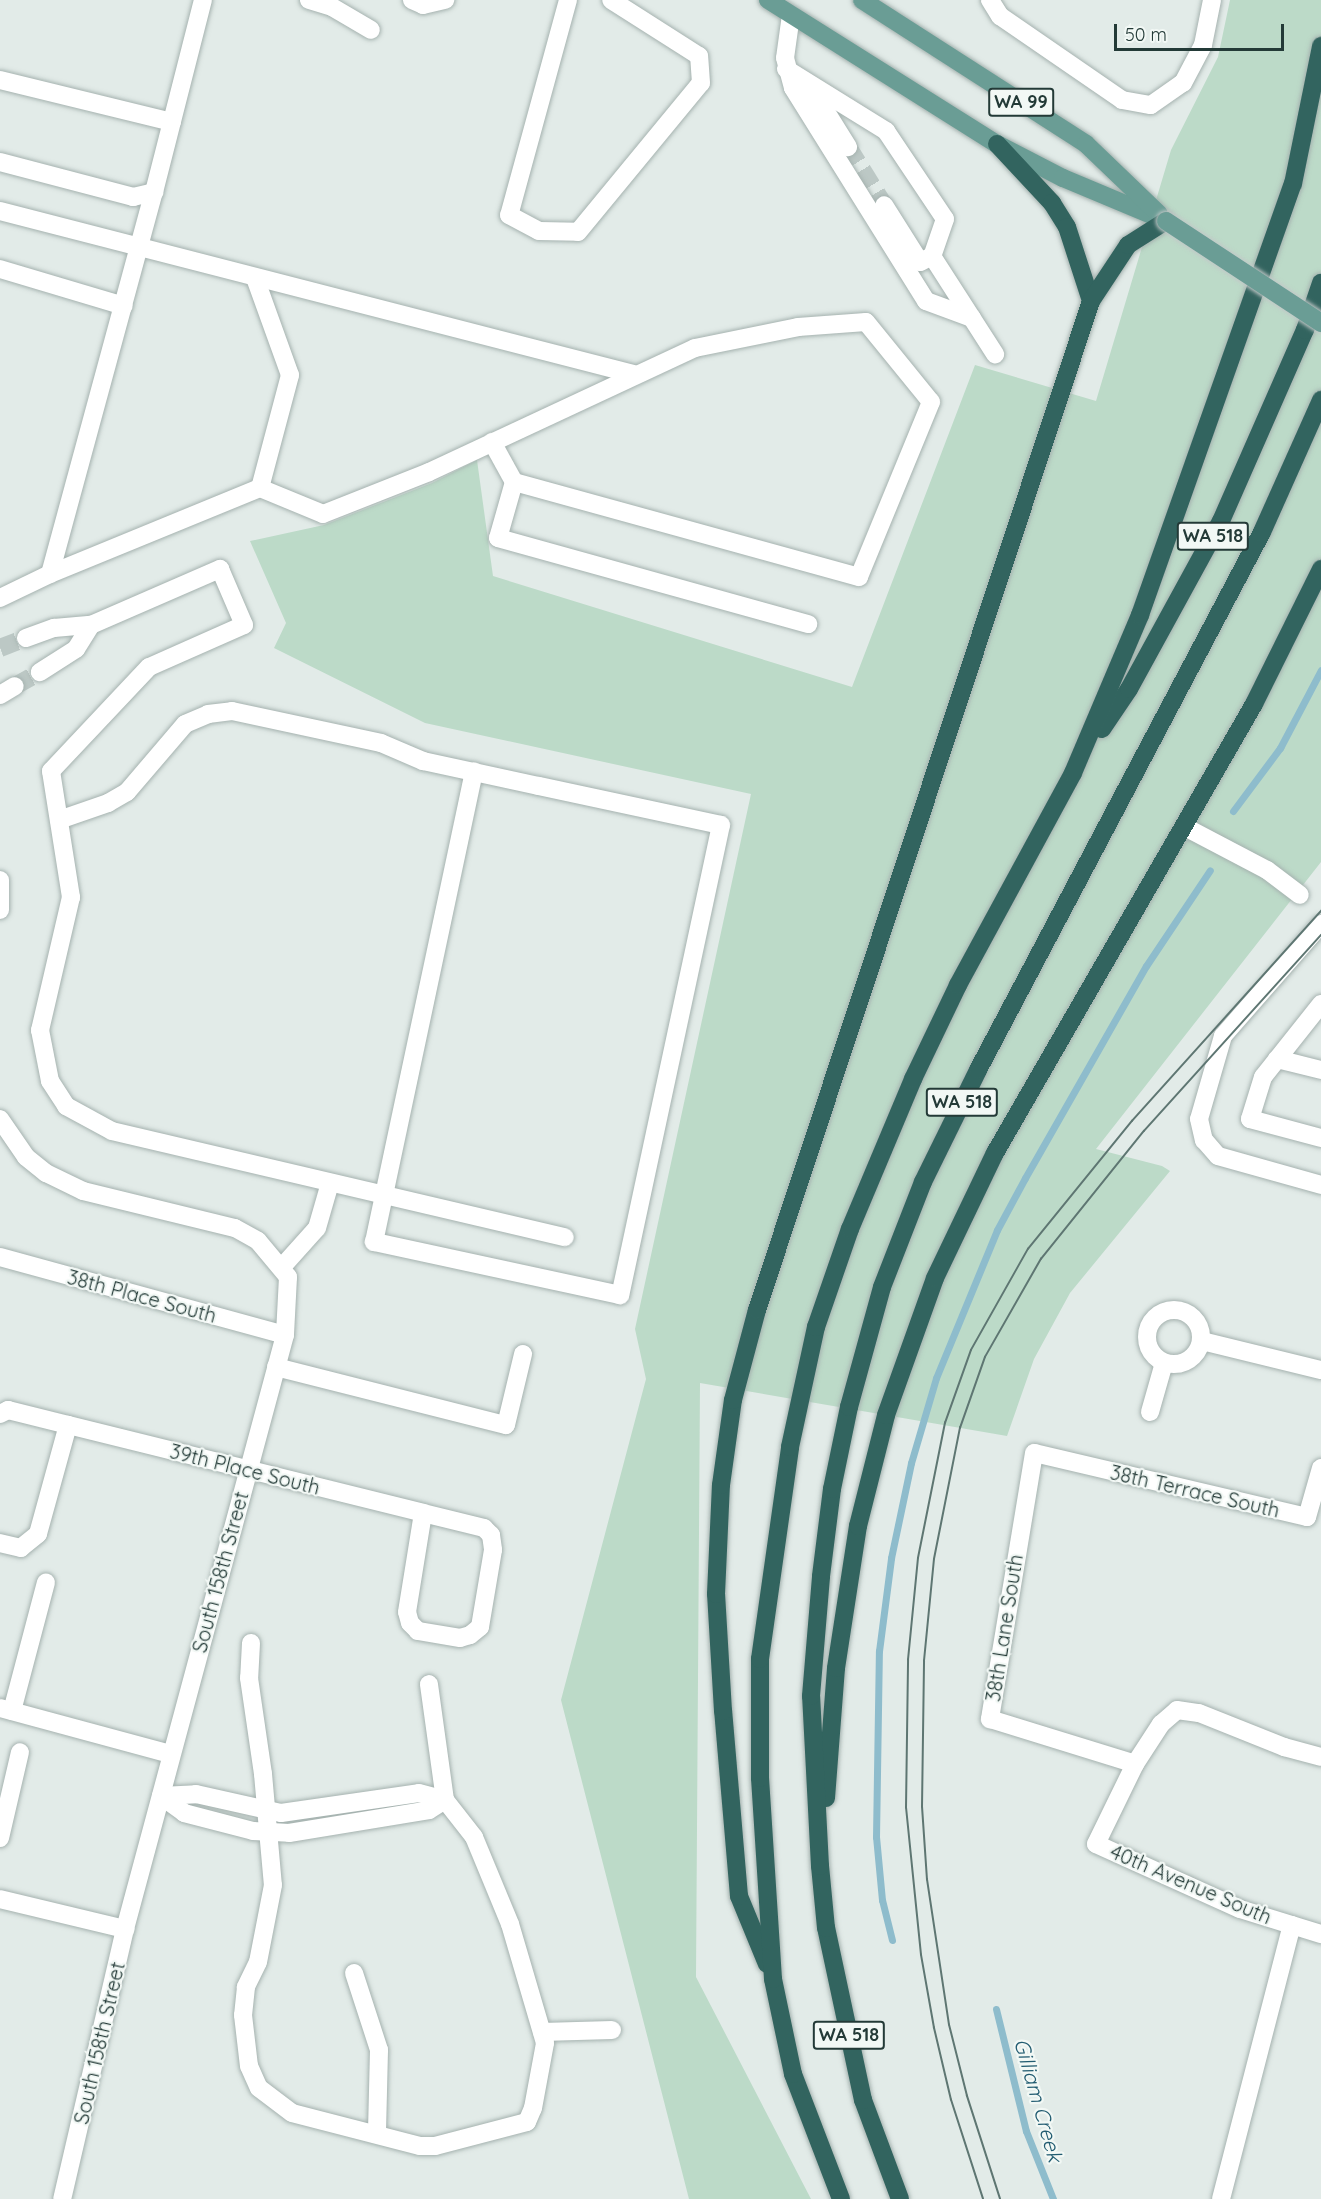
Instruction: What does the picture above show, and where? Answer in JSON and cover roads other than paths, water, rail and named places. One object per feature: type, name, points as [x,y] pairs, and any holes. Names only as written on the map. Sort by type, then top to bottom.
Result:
[{"type":"highway","points":[[1073,773],[1140,615],[1293,184],[1321,46]]},
{"type":"highway","points":[[998,144],[1052,203],[1067,227],[1091,301]]},
{"type":"highway","points":[[773,1979],[740,1896],[723,1711],[716,1594],[721,1485],[733,1400],[757,1310],[1091,301],[1128,245],[1166,221]]},
{"type":"highway","name":"WA 518","points":[[841,2199],[793,2074],[773,1979],[760,1778],[760,1659],[790,1447],[816,1327],[850,1229],[913,1079],[958,985],[1073,773],[1129,689],[1221,521],[1305,330],[1321,283]]},
{"type":"highway","name":"WA 518","points":[[900,2199],[863,2100],[826,1928],[820,1866],[811,1696],[821,1576],[847,1418],[882,1287],[923,1182],[978,1070],[1262,532],[1321,400]]},
{"type":"highway","points":[[820,1866],[836,1668],[858,1526],[886,1415],[935,1278],[995,1153],[1254,704],[1321,569]]},
{"type":"main road","name":"WA 99","points":[[768,0],[998,144],[1063,178],[1166,221]]},
{"type":"main road","name":"WA 99","points":[[862,0],[1086,144],[1166,221],[1321,323]]},
{"type":"street","points":[[50,574],[124,306],[203,0]]},
{"type":"street","points":[[309,0],[332,7],[371,30]]},
{"type":"street","points":[[412,0],[423,5],[445,0]]},
{"type":"street","points":[[568,0],[509,215],[539,231],[578,232],[701,83],[699,56],[611,0]]},
{"type":"street","points":[[990,0],[1000,16],[1122,100],[1151,105],[1183,82],[1203,45],[1212,0]]},
{"type":"street","points":[[791,15],[786,69],[793,88],[926,301],[972,318]]},
{"type":"street","points":[[786,69],[886,131],[945,219],[932,256],[920,262],[884,205]]},
{"type":"street","points":[[0,80],[172,122]]},
{"type":"street","points":[[808,82],[848,147]]},
{"type":"street","points":[[0,162],[133,197],[154,192]]},
{"type":"street","points":[[0,212],[633,374]]},
{"type":"street","points":[[932,256],[995,354]]},
{"type":"street","points":[[0,269],[124,306]]},
{"type":"street","points":[[255,278],[290,375],[260,488]]},
{"type":"street","points":[[0,598],[50,574],[260,488],[322,514],[429,472],[633,374],[716,342],[798,327],[866,322],[931,402],[859,577],[514,482]]},
{"type":"street","points":[[492,442],[514,482],[498,538],[808,624]]},
{"type":"street","points":[[26,638],[54,628],[91,625],[220,569],[244,625],[149,667],[51,771],[71,897],[40,1030],[50,1081],[66,1106],[111,1131],[565,1237]]},
{"type":"street","points":[[40,672],[76,649],[91,625]]},
{"type":"street","points":[[59,820],[108,803],[127,792],[186,724],[208,714],[232,711],[381,743],[423,761],[721,825],[620,1294],[374,1242],[474,772]]},
{"type":"street","points":[[1185,827],[1267,870],[1300,895]]},
{"type":"street","points":[[0,880],[0,910]]},
{"type":"street","points":[[1321,924],[1223,1036],[1199,1119],[1204,1140],[1218,1156],[1321,1185]]},
{"type":"street","points":[[1321,1004],[1263,1077],[1250,1119],[1321,1138]]},
{"type":"street","points":[[1278,1059],[1321,1070]]},
{"type":"street","points":[[0,1119],[26,1157],[46,1173],[83,1191],[235,1228],[258,1241],[282,1268],[317,1228],[330,1182]]},
{"type":"street","name":"38th Place South","points":[[0,1257],[285,1335]]},
{"type":"street","name":"South 158th Street","points":[[62,2199],[125,1929],[285,1335],[288,1277],[282,1268]]},
{"type":"street","points":[[1176,1310],[1187,1312],[1201,1330],[1202,1341],[1189,1360],[1180,1364],[1164,1363],[1148,1345],[1147,1333],[1157,1316],[1176,1310]]},
{"type":"street","points":[[1202,1341],[1321,1370]]},
{"type":"street","points":[[276,1367],[507,1425],[523,1354]]},
{"type":"street","points":[[1150,1412],[1164,1363]]},
{"type":"street","name":"39th Place South","points":[[0,1414],[8,1410],[484,1528],[491,1535],[493,1550],[480,1627],[471,1635],[460,1638],[418,1631],[410,1623],[407,1612],[423,1513]]},
{"type":"street","points":[[0,1543],[21,1548],[38,1534],[68,1425]]},
{"type":"street","name":"38th Terrace South","points":[[1034,1453],[1307,1516],[1321,1468]]},
{"type":"street","name":"38th Lane South","points":[[1034,1453],[990,1719],[1135,1764]]},
{"type":"street","points":[[46,1582],[6,1709],[171,1754]]},
{"type":"street","points":[[251,1643],[249,1678],[273,1885],[270,1911],[258,1962],[246,1987],[243,2015],[249,2066],[259,2088],[292,2113],[377,2132],[405,2142],[435,2146],[527,2122],[533,2108],[545,2043],[510,1924],[474,1837],[445,1800],[429,1684]]},
{"type":"street","points":[[1135,1764],[1161,1724],[1177,1710],[1199,1713],[1284,1747],[1321,1757]]},
{"type":"street","points":[[0,1838],[20,1752]]},
{"type":"street","name":"40th Avenue South","points":[[1135,1764],[1096,1844],[1240,1909],[1321,1934]]},
{"type":"street","points":[[161,1796],[196,1794],[281,1813],[419,1793],[445,1800]]},
{"type":"street","points":[[161,1796],[184,1813],[267,1832],[289,1833],[429,1810],[445,1800]]},
{"type":"street","points":[[0,1899],[125,1929]]},
{"type":"street","points":[[1221,2199],[1292,1925]]},
{"type":"street","points":[[354,1973],[379,2050],[377,2132]]},
{"type":"street","points":[[542,2032],[612,2030]]},
{"type":"waterway","points":[[1233,811],[1280,748],[1321,670]]},
{"type":"waterway","points":[[892,1940],[882,1900],[876,1837],[879,1651],[891,1558],[911,1463],[936,1378],[997,1230],[1025,1178],[1146,966],[1210,870]]},
{"type":"waterway","name":"Gilliam Creek","points":[[996,2009],[1026,2131],[1053,2199]]},
{"type":"tunnel","points":[[848,147],[884,205]]},
{"type":"tunnel","points":[[0,648],[26,638]]},
{"type":"tunnel","points":[[15,686],[40,672]]},
{"type":"tram line","points":[[983,2199],[951,2100],[934,2028],[921,1955],[906,1808],[908,1660],[918,1558],[945,1423],[971,1350],[1028,1249],[1132,1121],[1321,911]]},
{"type":"tram line","points":[[1000,2199],[967,2096],[949,2025],[927,1880],[922,1807],[924,1661],[934,1559],[960,1428],[985,1357],[1041,1259],[1144,1131],[1321,935]]}]
